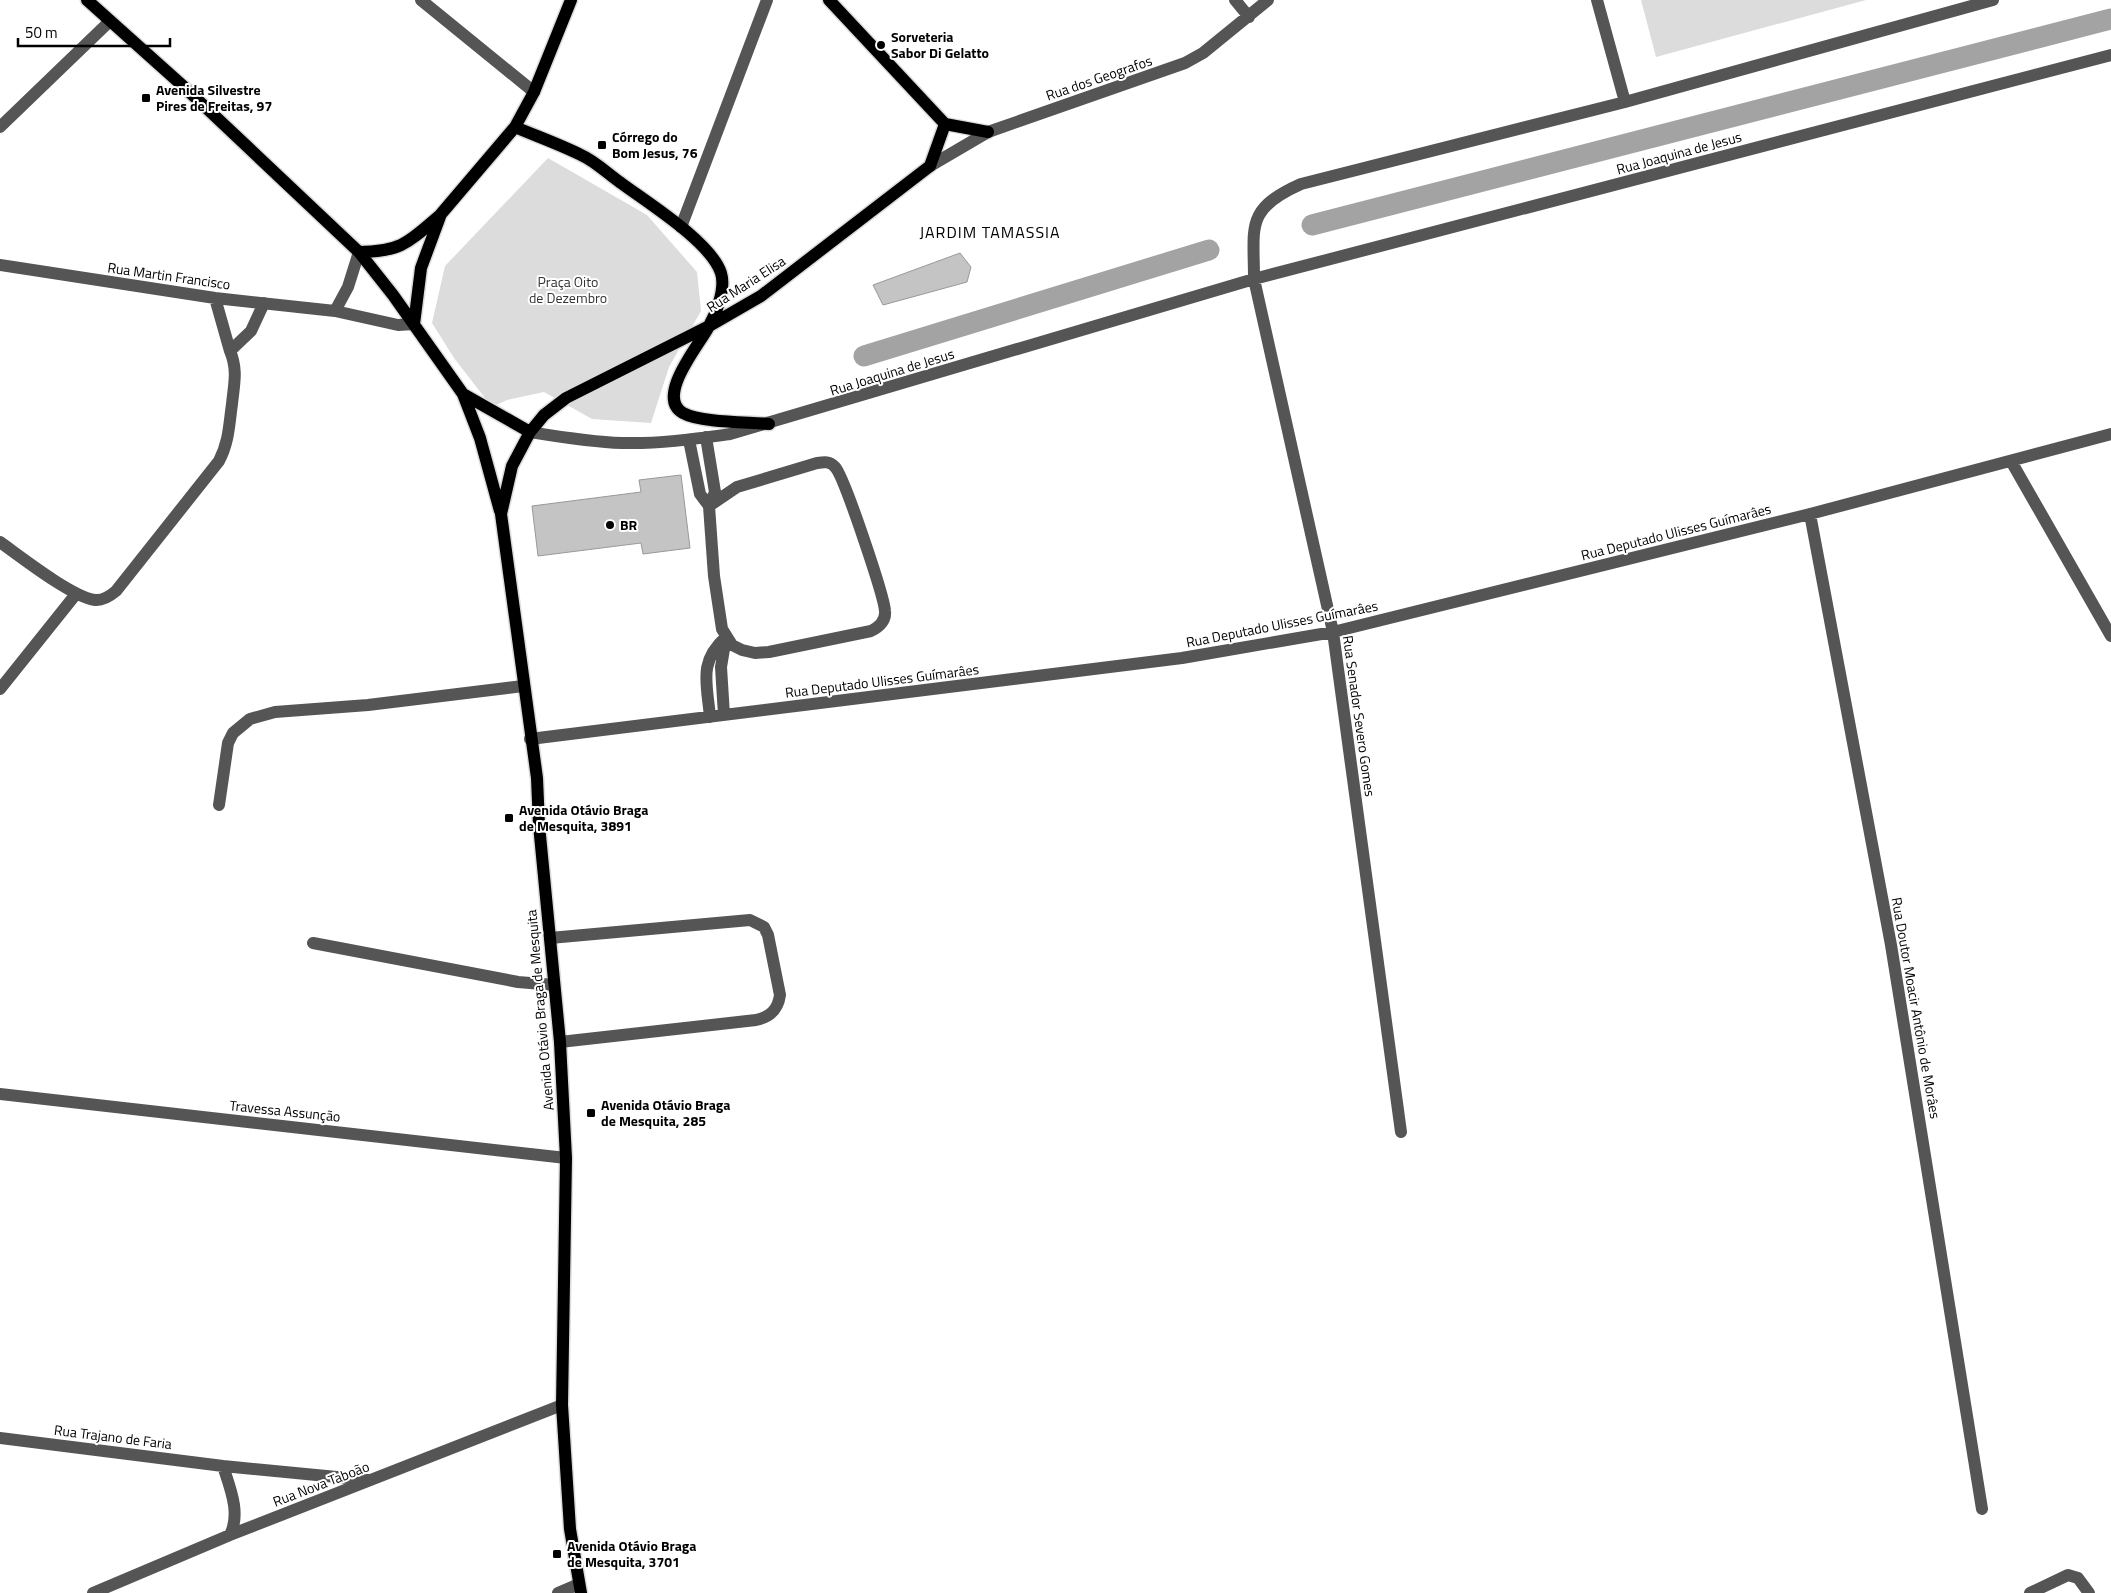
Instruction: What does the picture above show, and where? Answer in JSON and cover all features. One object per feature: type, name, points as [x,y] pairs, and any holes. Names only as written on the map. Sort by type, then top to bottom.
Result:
[{"type":"main road","points":[[87,0],[359,252],[414,324],[463,394],[480,438],[501,514]]},
{"type":"main road","points":[[359,252],[391,250],[406,243],[441,214],[514,127],[534,92],[571,0]]},
{"type":"main road","points":[[828,0],[945,124],[988,132]]},
{"type":"main road","points":[[930,166],[945,124]]},
{"type":"main road","points":[[514,127],[583,155],[681,227],[709,254],[721,274],[717,308],[709,326],[675,385],[673,399],[683,413],[696,417],[769,424]]},
{"type":"main road","name":"Rua Maria Elisa","points":[[530,432],[544,415],[566,398],[709,326],[761,296],[930,166]]},
{"type":"main road","points":[[414,324],[421,268],[441,214]]},
{"type":"main road","points":[[463,394],[530,432]]},
{"type":"main road","name":"Avenida Otávio Braga de Mesquita","points":[[530,432],[512,466],[501,514],[530,738],[538,778],[539,825],[560,1042],[566,1158],[562,1405],[570,1529],[580,1589]]},
{"type":"street","points":[[421,0],[534,92]]},
{"type":"street","points":[[681,227],[767,0]]},
{"type":"street","points":[[1235,0],[1249,16]]},
{"type":"street","name":"Rua dos Geografos","points":[[930,166],[988,132],[1184,63],[1203,53],[1268,0]]},
{"type":"street","points":[[1597,0],[1625,102]]},
{"type":"street","points":[[1254,279],[1254,229],[1258,216],[1264,205],[1280,194],[1301,184],[1625,102],[1993,0]]},
{"type":"street","points":[[0,127],[110,21]]},
{"type":"street","name":"Rua Joaquina de Jesus","points":[[530,432],[573,439],[623,443],[690,440],[730,434],[1254,279],[2111,55]]},
{"type":"street","points":[[335,311],[348,287],[359,252]]},
{"type":"street","name":"Rua Martin Francisco","points":[[0,266],[215,298],[335,311],[398,325],[414,324]]},
{"type":"street","name":"Rua Senador Severo Gomes","points":[[1254,279],[1333,632],[1401,1132]]},
{"type":"street","points":[[0,542],[76,594],[97,601],[106,598],[116,591],[219,461],[226,448],[230,431],[236,376],[235,364],[215,298]]},
{"type":"street","points":[[230,351],[250,331],[264,303]]},
{"type":"street","name":"Rua Deputado Ulisses Guímarâes","points":[[530,738],[1182,658],[1333,632],[1810,514],[2111,434]]},
{"type":"street","points":[[706,437],[715,492],[709,506],[714,576],[721,624],[726,637],[732,645],[755,653],[769,652],[871,630],[879,627],[884,620],[886,612],[850,500],[834,466],[827,462],[817,463],[737,487],[709,506]]},
{"type":"street","points":[[690,440],[700,494],[709,506]]},
{"type":"street","points":[[2011,461],[2111,636]]},
{"type":"street","name":"Rua Doutor Moacir Antônio de Morâes","points":[[1810,514],[1891,945],[1982,1509]]},
{"type":"street","points":[[0,689],[76,594]]},
{"type":"street","points":[[724,715],[721,684],[726,637]]},
{"type":"street","points":[[710,717],[707,660],[712,649],[726,637]]},
{"type":"street","points":[[219,805],[228,744],[233,733],[250,719],[275,712],[368,705],[523,686]]},
{"type":"street","points":[[550,938],[750,920],[764,927],[768,935],[780,995],[779,1004],[766,1018],[560,1042]]},
{"type":"street","points":[[313,943],[518,982],[554,985]]},
{"type":"street","name":"Travessa Assunção","points":[[0,1094],[566,1158]]},
{"type":"street","name":"Rua Nova Taboão","points":[[92,1593],[230,1535],[562,1405]]},
{"type":"street","name":"Rua Trajano de Faria","points":[[0,1438],[223,1466],[372,1481]]},
{"type":"street","points":[[223,1466],[234,1504],[235,1525],[230,1535]]},
{"type":"street","points":[[2030,1593],[2068,1575],[2078,1578],[2089,1593]]},
{"type":"street","points":[[558,1593],[580,1589]]},
{"type":"green space","points":[[1641,0],[1866,0],[1656,57]]},
{"type":"green space","name":"Praça Oito de Dezembro","points":[[548,158],[647,215],[697,272],[701,311],[669,367],[651,423],[592,419],[544,392],[507,400],[492,407],[454,358],[432,323],[445,266]]},
{"type":"building","points":[[960,253],[971,267],[967,282],[883,305],[873,285]]},
{"type":"building","name":"BR","points":[[681,475],[690,548],[643,554],[641,543],[538,556],[532,506],[641,492],[639,480]]},
{"type":"waterway","points":[[1312,225],[2111,19]]},
{"type":"waterway","points":[[864,356],[1209,250]]},
{"type":"place","name":"Sorveteria Sabor Di Gelatto","points":[[881,45]]},
{"type":"place","name":"Avenida Silvestre Pires de Freitas, 97","points":[[146,98]]},
{"type":"place","name":"Córrego do Bom Jesus, 76","points":[[602,145]]},
{"type":"place","name":"BR","points":[[610,525]]},
{"type":"place","name":"Avenida Otávio Braga de Mesquita, 3891","points":[[509,818]]},
{"type":"place","name":"Avenida Otávio Braga de Mesquita, 285","points":[[591,1113]]},
{"type":"place","name":"Avenida Otávio Braga de Mesquita, 3701","points":[[557,1554]]},
{"type":"district","name":"JARDIM TAMASSIA","points":[[990,232]]}]
